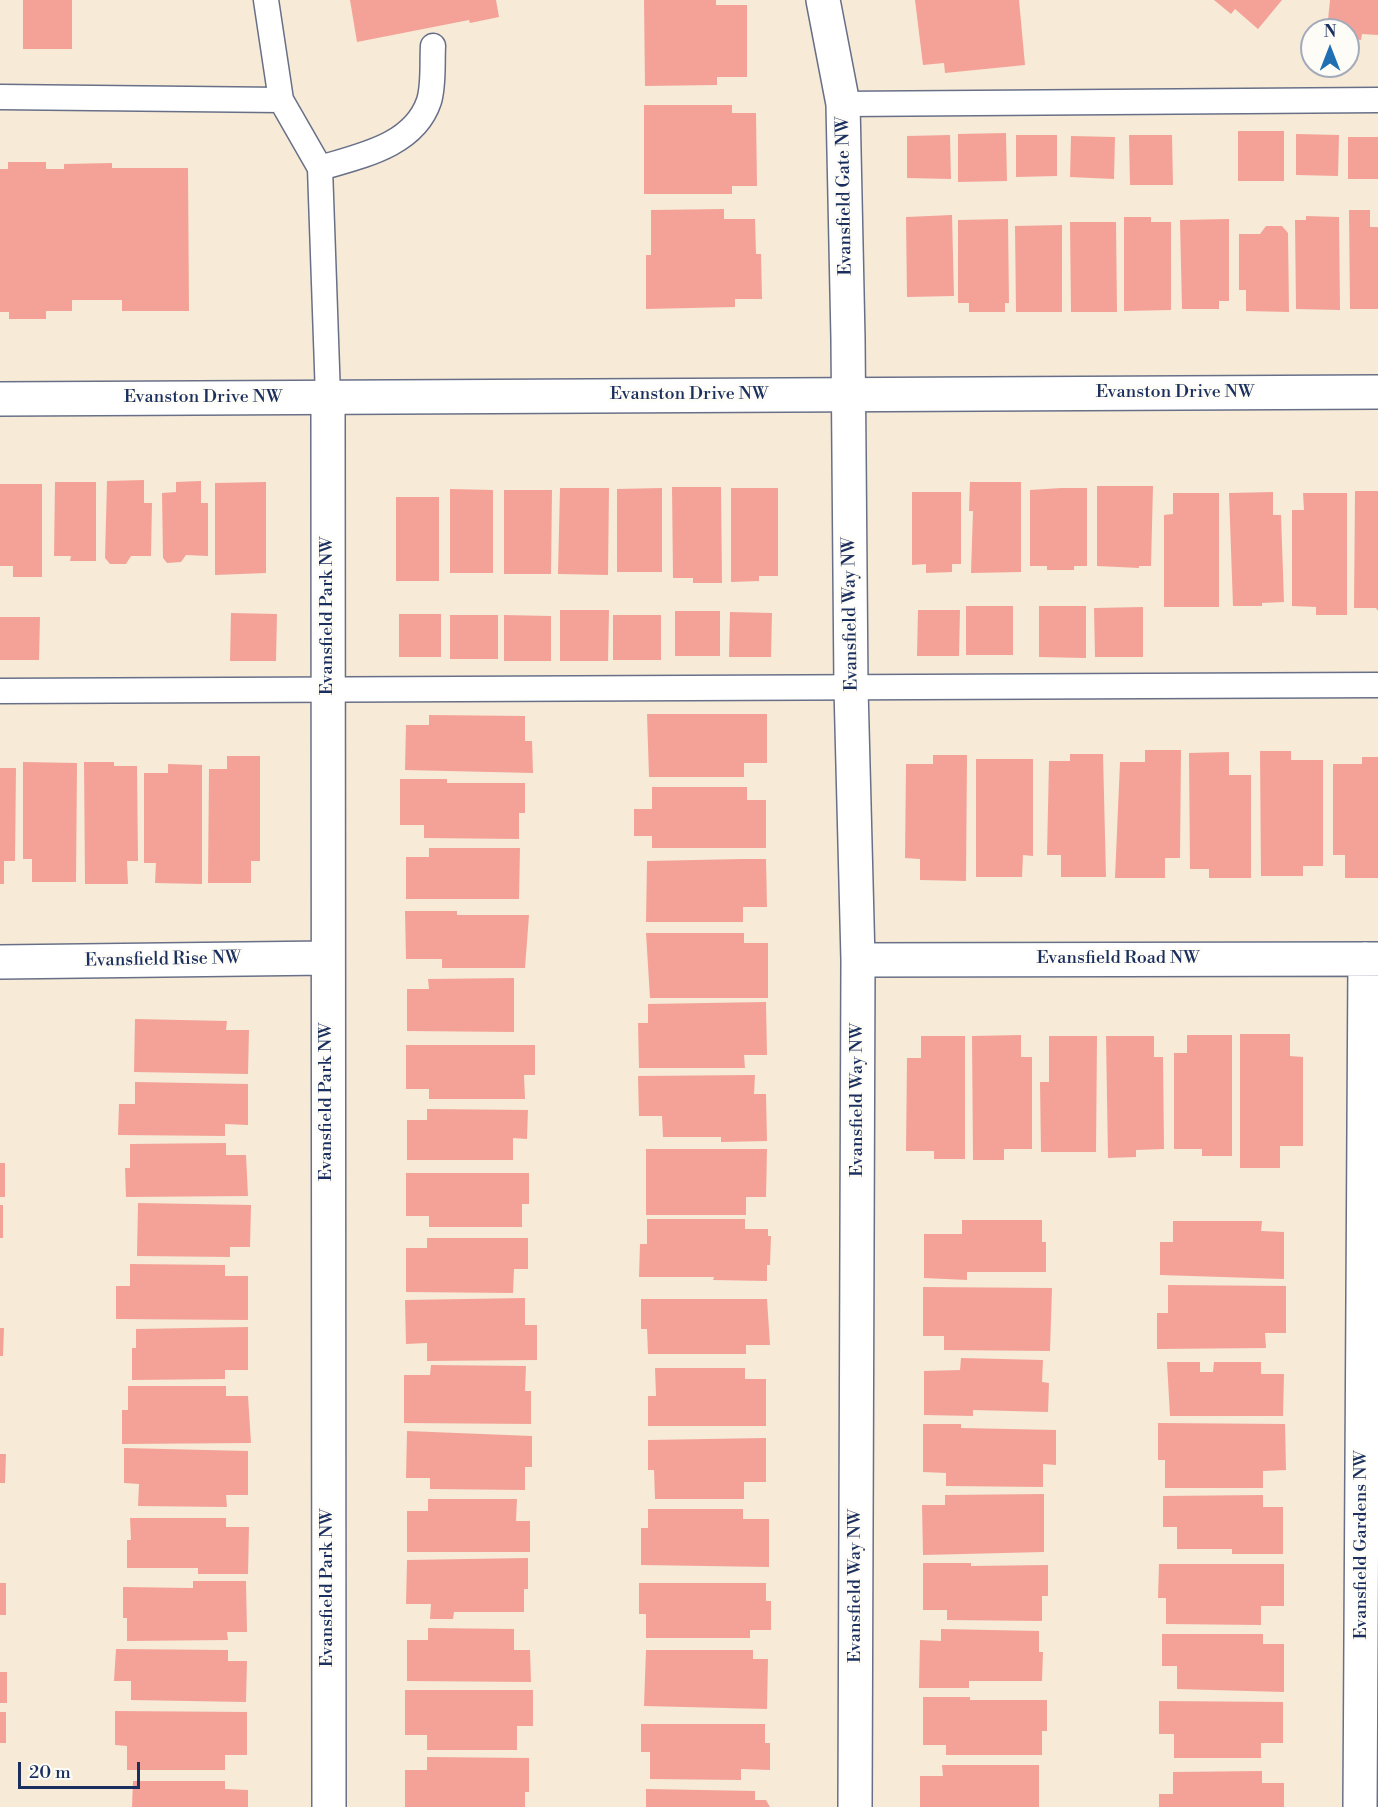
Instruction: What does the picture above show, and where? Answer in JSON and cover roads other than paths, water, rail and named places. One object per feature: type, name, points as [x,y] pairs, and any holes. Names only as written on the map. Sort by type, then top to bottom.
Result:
[{"type":"street","name":"Evansfield Gate NW","points":[[823,0],[843,104],[849,394]]},
{"type":"street","name":"Evanston Drive NW","points":[[0,399],[1378,392]]},
{"type":"street","name":"Evansfield Way NW","points":[[849,394],[851,688],[858,960],[855,1807]]},
{"type":"street","name":"Evansfield Park NW","points":[[328,397],[329,1807]]},
{"type":"street","name":"Evansfield Rise NW","points":[[0,962],[327,958]]},
{"type":"street","name":"Evansfield Road NW","points":[[858,960],[1372,959]]},
{"type":"street","name":"Evansfield Gardens NW","points":[[1360,1807],[1372,959]]},
{"type":"lane","points":[[266,0],[281,100],[320,168],[328,397]]},
{"type":"lane","points":[[320,168],[374,152],[411,131],[429,101],[433,46]]},
{"type":"lane","points":[[0,97],[281,100]]},
{"type":"lane","points":[[843,104],[1378,100]]},
{"type":"lane","points":[[0,691],[1378,685]]}]
